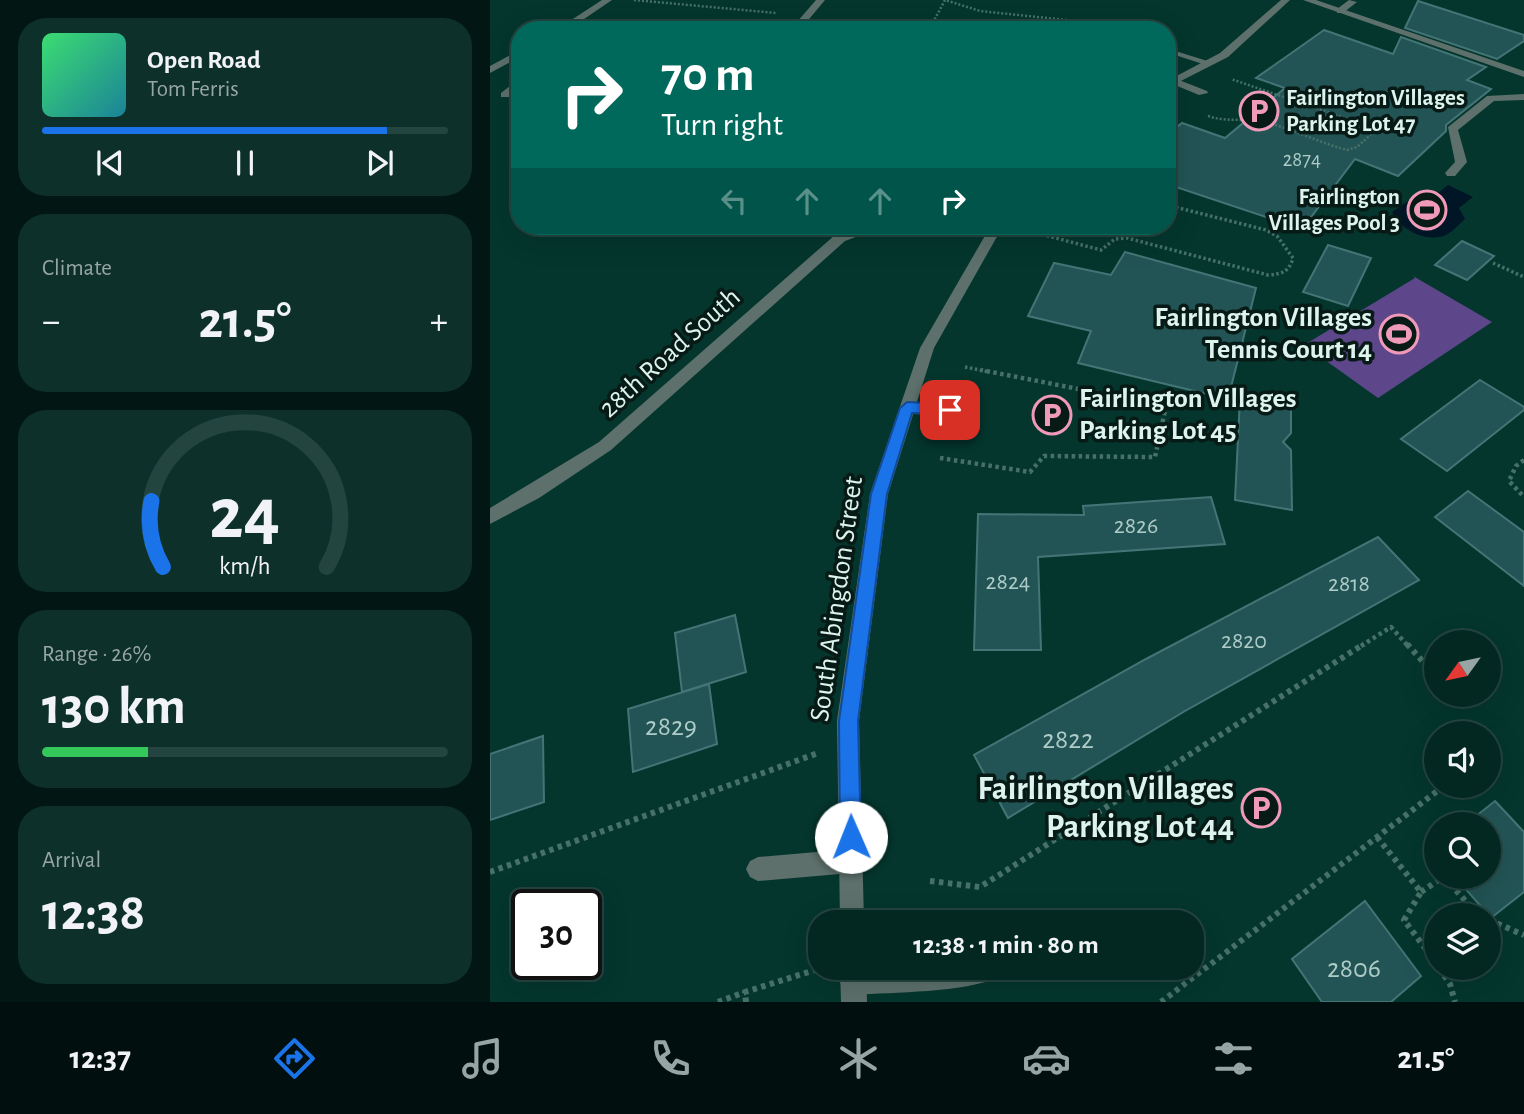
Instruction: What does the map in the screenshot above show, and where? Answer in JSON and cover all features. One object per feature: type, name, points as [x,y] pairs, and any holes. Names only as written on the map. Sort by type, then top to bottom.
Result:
[{"type":"street","points":[[575,21],[608,0]]},
{"type":"street","points":[[803,21],[821,0]]},
{"type":"street","points":[[1176,80],[1224,55],[1286,0]]},
{"type":"street","points":[[1307,0],[1524,74]]},
{"type":"street","points":[[1340,10],[1352,2]]},
{"type":"street","points":[[1176,51],[1209,63]]},
{"type":"street","points":[[490,70],[511,58]]},
{"type":"street","points":[[1176,85],[1203,93]]},
{"type":"street","points":[[505,95],[511,89]]},
{"type":"street","points":[[1451,173],[1461,162],[1452,129],[1491,98],[1524,97]]},
{"type":"street","name":"28th Road South","points":[[490,517],[533,493],[605,446],[840,238],[850,235]]},
{"type":"street","name":"South Abingdon Street","points":[[852,910],[848,721],[879,494],[927,348],[990,235]]},
{"type":"street","points":[[907,408],[965,410]]},
{"type":"street","points":[[758,869],[851,861]]},
{"type":"street","points":[[853,984],[894,980]]},
{"type":"path","points":[[634,0],[807,16]]},
{"type":"path","points":[[934,21],[945,0],[980,11],[1076,21]]},
{"type":"path","points":[[1200,113],[1226,122],[1240,117],[1250,118],[1347,150],[1357,147],[1377,129],[1223,76]]},
{"type":"path","points":[[1045,235],[1101,250],[1115,239],[1127,238],[1268,275],[1281,274],[1290,268],[1293,258],[1287,247],[1277,236],[1266,230],[1176,207]]},
{"type":"path","points":[[1493,263],[1524,276]]},
{"type":"path","points":[[940,458],[1030,472],[1044,456],[1155,457],[1166,406],[965,367]]},
{"type":"path","points":[[1524,460],[1516,466],[1510,481],[1524,497]]},
{"type":"path","points":[[930,881],[981,887],[1391,627],[1424,663]]},
{"type":"path","points":[[490,872],[849,742]]},
{"type":"path","points":[[1161,1002],[1428,798]]},
{"type":"path","points":[[1377,837],[1421,892]]},
{"type":"path","points":[[1424,947],[1404,920],[1425,889]]},
{"type":"path","points":[[1454,889],[1467,903]]},
{"type":"path","points":[[1501,925],[1524,935]]},
{"type":"path","points":[[718,1002],[808,972]]},
{"type":"path","points":[[1447,980],[1455,1002]]},
{"type":"path","points":[[745,992],[746,1002]]},
{"type":"shaded area","name":"Fairlington Villages Tennis Court 14","points":[[1413,276],[1492,322],[1378,398],[1304,345],[1415,278]]},
{"type":"water","name":"Fairlington Villages Pool 3","points":[[1448,185],[1473,197],[1459,208],[1465,219],[1446,235],[1428,237],[1413,233],[1401,224],[1392,212],[1414,197],[1433,197]]},
{"type":"building","points":[[1418,1],[1524,35],[1524,41],[1497,59],[1405,28]]},
{"type":"building","points":[[1324,30],[1393,54],[1401,37],[1486,67],[1467,80],[1491,89],[1446,125],[1446,131],[1398,176],[1355,159],[1302,229],[1176,187],[1176,128],[1182,123],[1225,138],[1285,88],[1256,78]]},
{"type":"building","points":[[1462,241],[1494,256],[1467,280],[1435,265]]},
{"type":"building","points":[[1328,245],[1371,258],[1348,306],[1303,292]]},
{"type":"building","points":[[1125,252],[1256,288],[1228,399],[1078,363],[1091,331],[1028,316],[1054,263],[1111,275]]},
{"type":"building","points":[[1480,380],[1524,407],[1524,410],[1447,471],[1401,439]]},
{"type":"building","points":[[1240,398],[1291,406],[1291,433],[1283,442],[1291,450],[1292,510],[1235,500]]},
{"type":"building","points":[[1468,491],[1524,532],[1524,586],[1435,517]]},
{"type":"building","points":[[1211,497],[1225,544],[1038,557],[1041,650],[974,650],[978,514],[1084,515],[1083,506]]},
{"type":"building","points":[[1378,537],[1419,580],[1185,711],[1008,818],[974,755],[1146,659]]},
{"type":"building","points":[[735,615],[746,672],[682,692],[675,633]]},
{"type":"building","points":[[709,684],[717,744],[633,772],[628,709]]},
{"type":"building","points":[[543,736],[544,802],[490,820],[490,754]]},
{"type":"building","points":[[1495,801],[1524,832],[1524,892],[1501,910],[1501,903],[1478,903],[1466,889],[1501,889],[1501,812],[1481,812]]},
{"type":"building","points":[[1365,901],[1421,976],[1391,1002],[1322,1002],[1292,959]]},
{"type":"place","name":"Fairlington Villages Parking Lot 47","points":[[1259,111]]},
{"type":"place","name":"Fairlington Villages Pool 3","points":[[1427,210]]},
{"type":"place","name":"Fairlington Villages Tennis Court 14","points":[[1399,334]]},
{"type":"place","name":"Fairlington Villages Parking Lot 45","points":[[1052,415]]},
{"type":"place","name":"Fairlington Villages Parking Lot 44","points":[[1261,808]]},
{"type":"route","points":[[851,837],[848,721],[879,494],[907,408],[950,410]]}]
